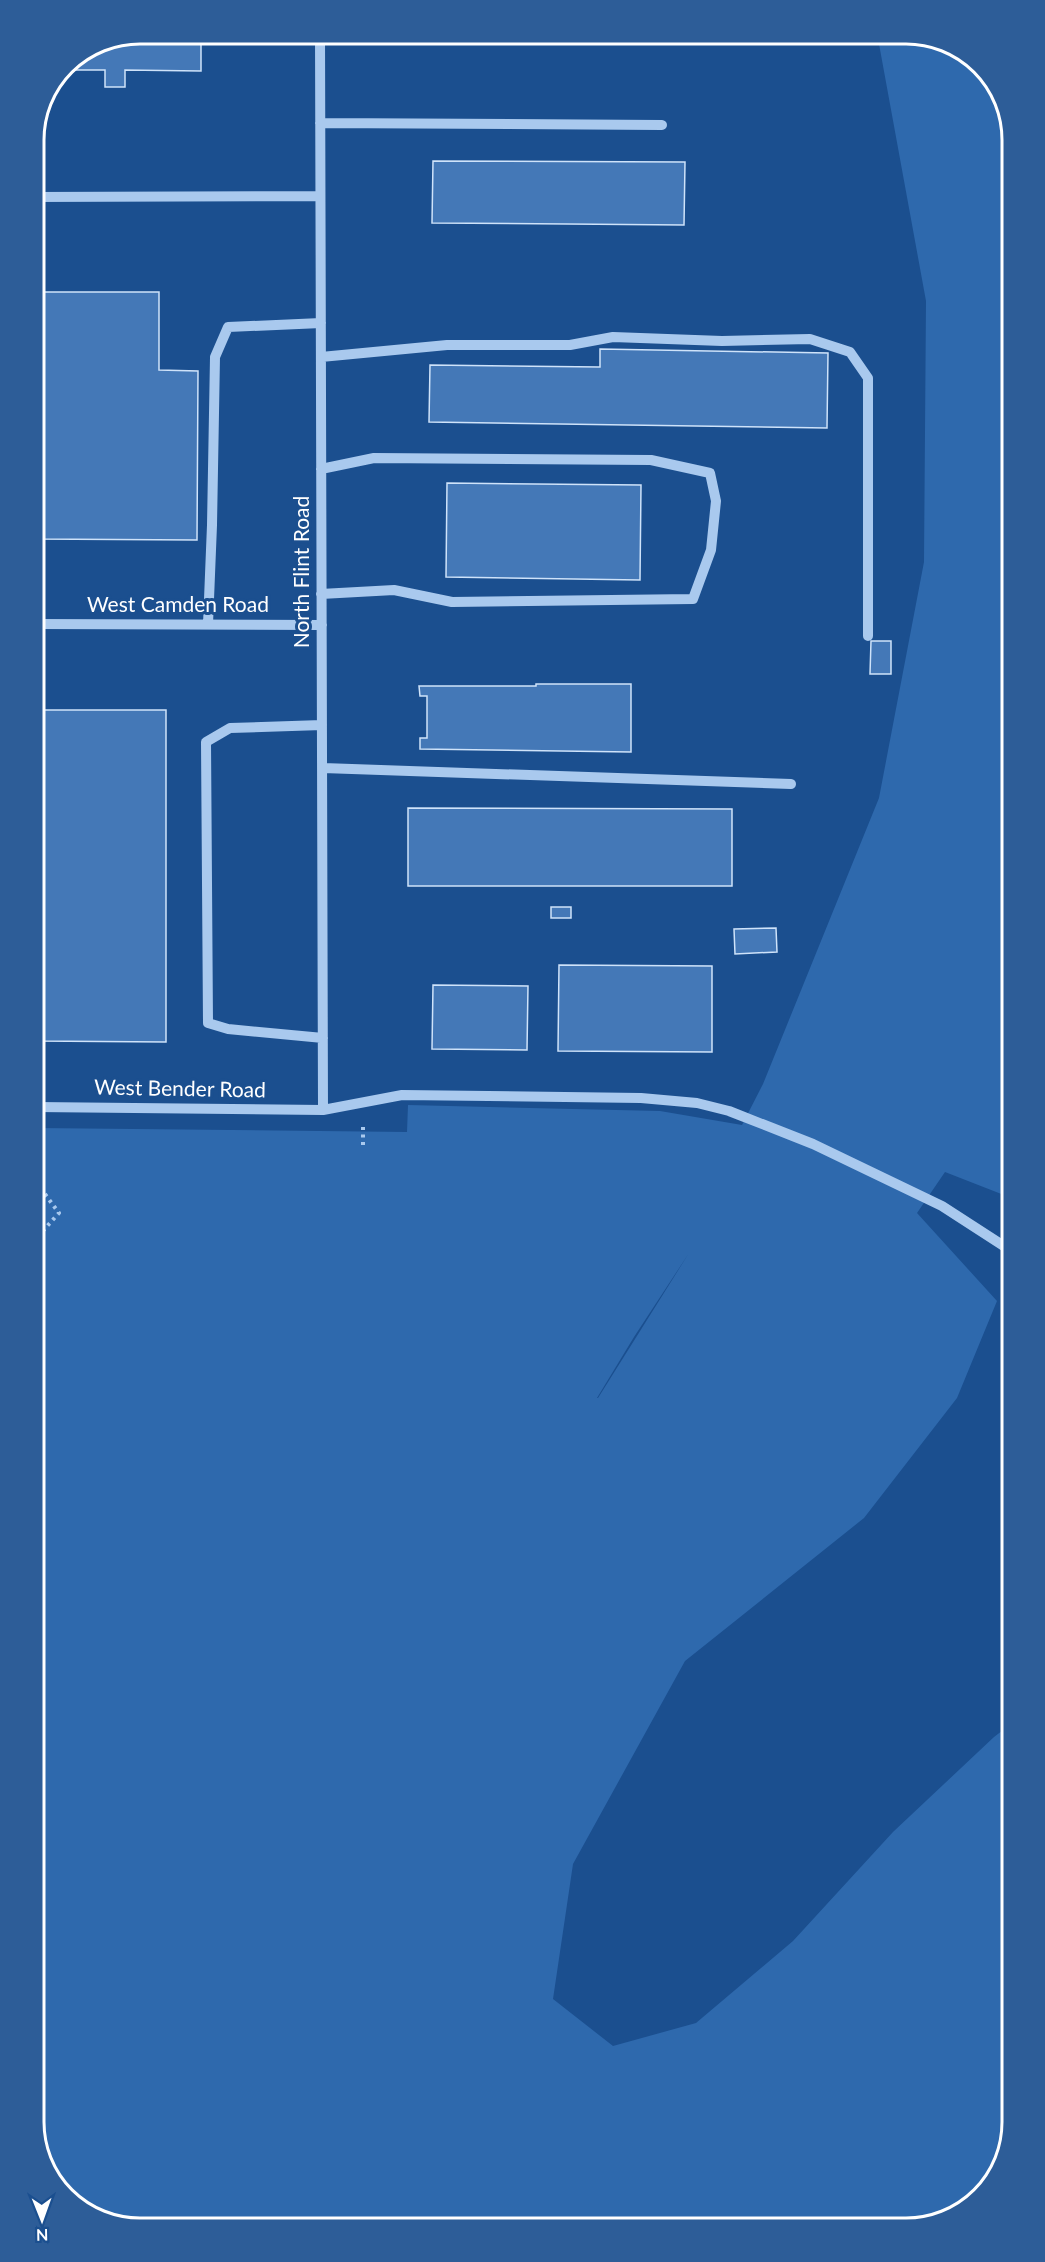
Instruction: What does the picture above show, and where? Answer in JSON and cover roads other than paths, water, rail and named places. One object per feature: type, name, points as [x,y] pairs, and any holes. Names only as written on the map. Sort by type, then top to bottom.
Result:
[{"type":"street","name":"North Flint Road","points":[[320,44],[323,1110]]},
{"type":"street","points":[[320,123],[662,126]]},
{"type":"street","points":[[44,196],[320,196]]},
{"type":"street","points":[[208,624],[215,357],[228,327],[321,323]]},
{"type":"street","points":[[321,357],[447,345],[570,345],[613,337],[722,341],[810,339],[850,352],[868,378],[868,636]]},
{"type":"street","points":[[321,469],[374,458],[651,460],[710,473],[716,501],[711,550],[693,599],[452,602],[394,590],[321,594]]},
{"type":"street","name":"West Camden Road","points":[[44,624],[321,625]]},
{"type":"street","points":[[322,725],[230,728],[206,742],[208,1023],[228,1029],[322,1038]]},
{"type":"street","points":[[323,768],[791,784]]},
{"type":"street","name":"West Bender Road","points":[[44,1107],[323,1110],[402,1095],[640,1098],[696,1103],[729,1111],[813,1144],[942,1206],[1002,1245]]}]
